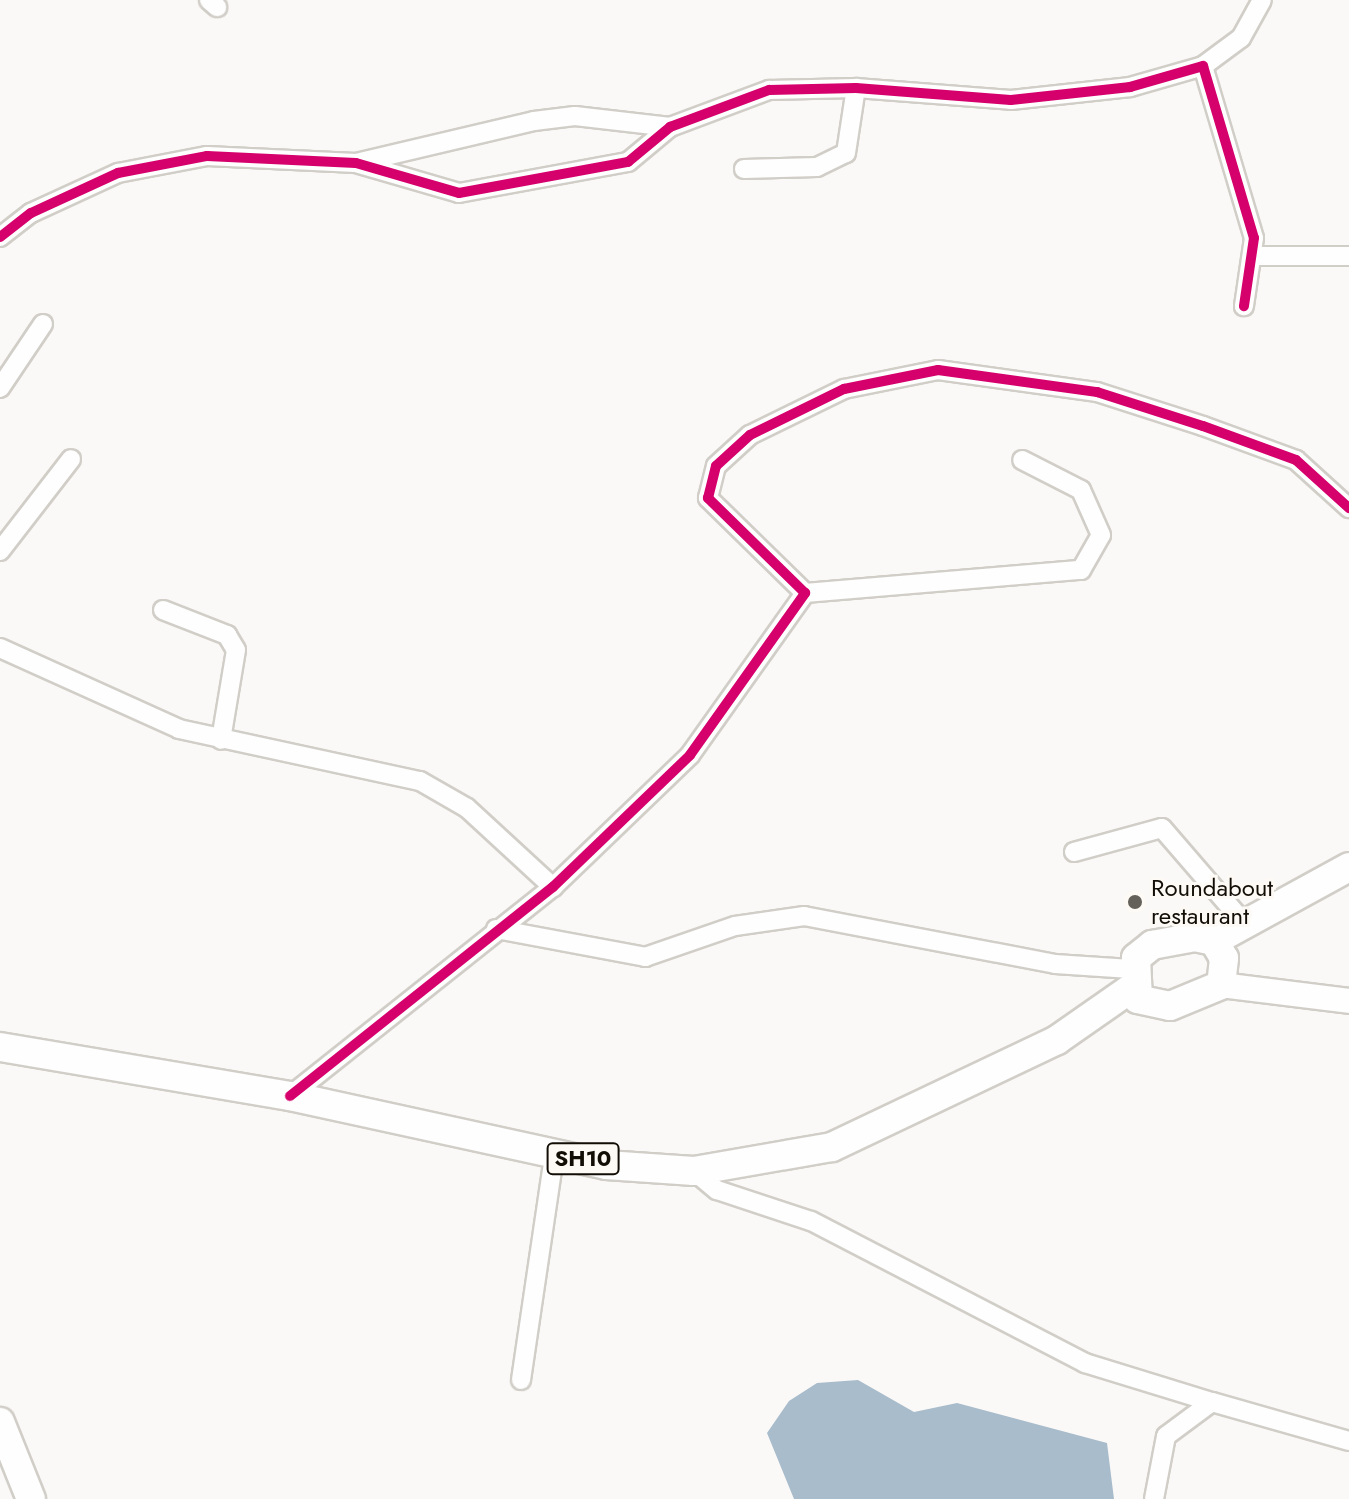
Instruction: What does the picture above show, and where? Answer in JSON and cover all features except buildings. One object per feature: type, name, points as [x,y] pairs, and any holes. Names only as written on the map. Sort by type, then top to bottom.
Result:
[{"type":"main road","name":"SH10","points":[[0,1047],[290,1096],[555,1151],[606,1165],[694,1171],[832,1147],[1057,1040],[1132,978],[1152,945],[1214,941],[1349,867]]},
{"type":"main road","points":[[1214,941],[1224,958],[1221,985]]},
{"type":"main road","points":[[1132,978],[1138,999],[1170,1006],[1221,985],[1349,1001]]},
{"type":"main road","points":[[0,1422],[31,1499]]},
{"type":"street","points":[[0,237],[31,213],[118,173],[207,156],[356,163],[459,193],[628,162],[670,127],[769,90],[856,88],[1011,100],[1130,87],[1203,66],[1241,38],[1262,0]]},
{"type":"street","points":[[1203,66],[1256,256],[1244,306]]},
{"type":"street","points":[[744,169],[817,167],[846,153],[856,88]]},
{"type":"street","points":[[356,163],[534,121],[585,117],[670,127]]},
{"type":"street","points":[[1256,256],[1349,256]]},
{"type":"street","points":[[0,388],[43,324]]},
{"type":"street","points":[[1022,460],[1081,490],[1101,535],[1081,570],[805,593],[716,511],[708,498],[716,466],[750,435],[844,389],[938,370],[1097,392],[1203,426],[1296,460],[1349,508]]},
{"type":"street","points":[[0,551],[71,459]]},
{"type":"street","points":[[290,1096],[496,929],[553,887],[690,755],[805,593]]},
{"type":"street","points":[[163,610],[227,635],[236,650],[221,740]]},
{"type":"street","points":[[0,648],[179,729],[420,781],[467,808],[553,887]]},
{"type":"street","points":[[1074,852],[1162,828],[1244,923]]},
{"type":"street","points":[[496,929],[645,957],[735,926],[804,916],[1132,978]]},
{"type":"street","points":[[521,1380],[555,1151]]},
{"type":"street","points":[[694,1171],[717,1190],[811,1221],[1085,1363],[1349,1441]]},
{"type":"street","points":[[1154,1499],[1166,1436],[1212,1402]]},
{"type":"water","points":[[858,1380],[914,1412],[957,1403],[1107,1443],[1114,1499],[794,1499],[767,1433],[789,1401],[817,1383]]},
{"type":"cycle path","points":[[0,237],[31,213],[118,173],[207,156],[356,163],[459,193],[628,162],[670,127],[769,90],[856,88],[1011,100],[1130,87],[1203,66],[1254,238],[1244,306]]},
{"type":"cycle path","points":[[290,1096],[553,887],[690,755],[805,593],[708,498],[716,466],[750,435],[844,389],[938,370],[1097,392],[1203,426],[1296,460],[1349,508]]},
{"type":"place","name":"Roundabout restaurant","points":[[1135,902]]}]
